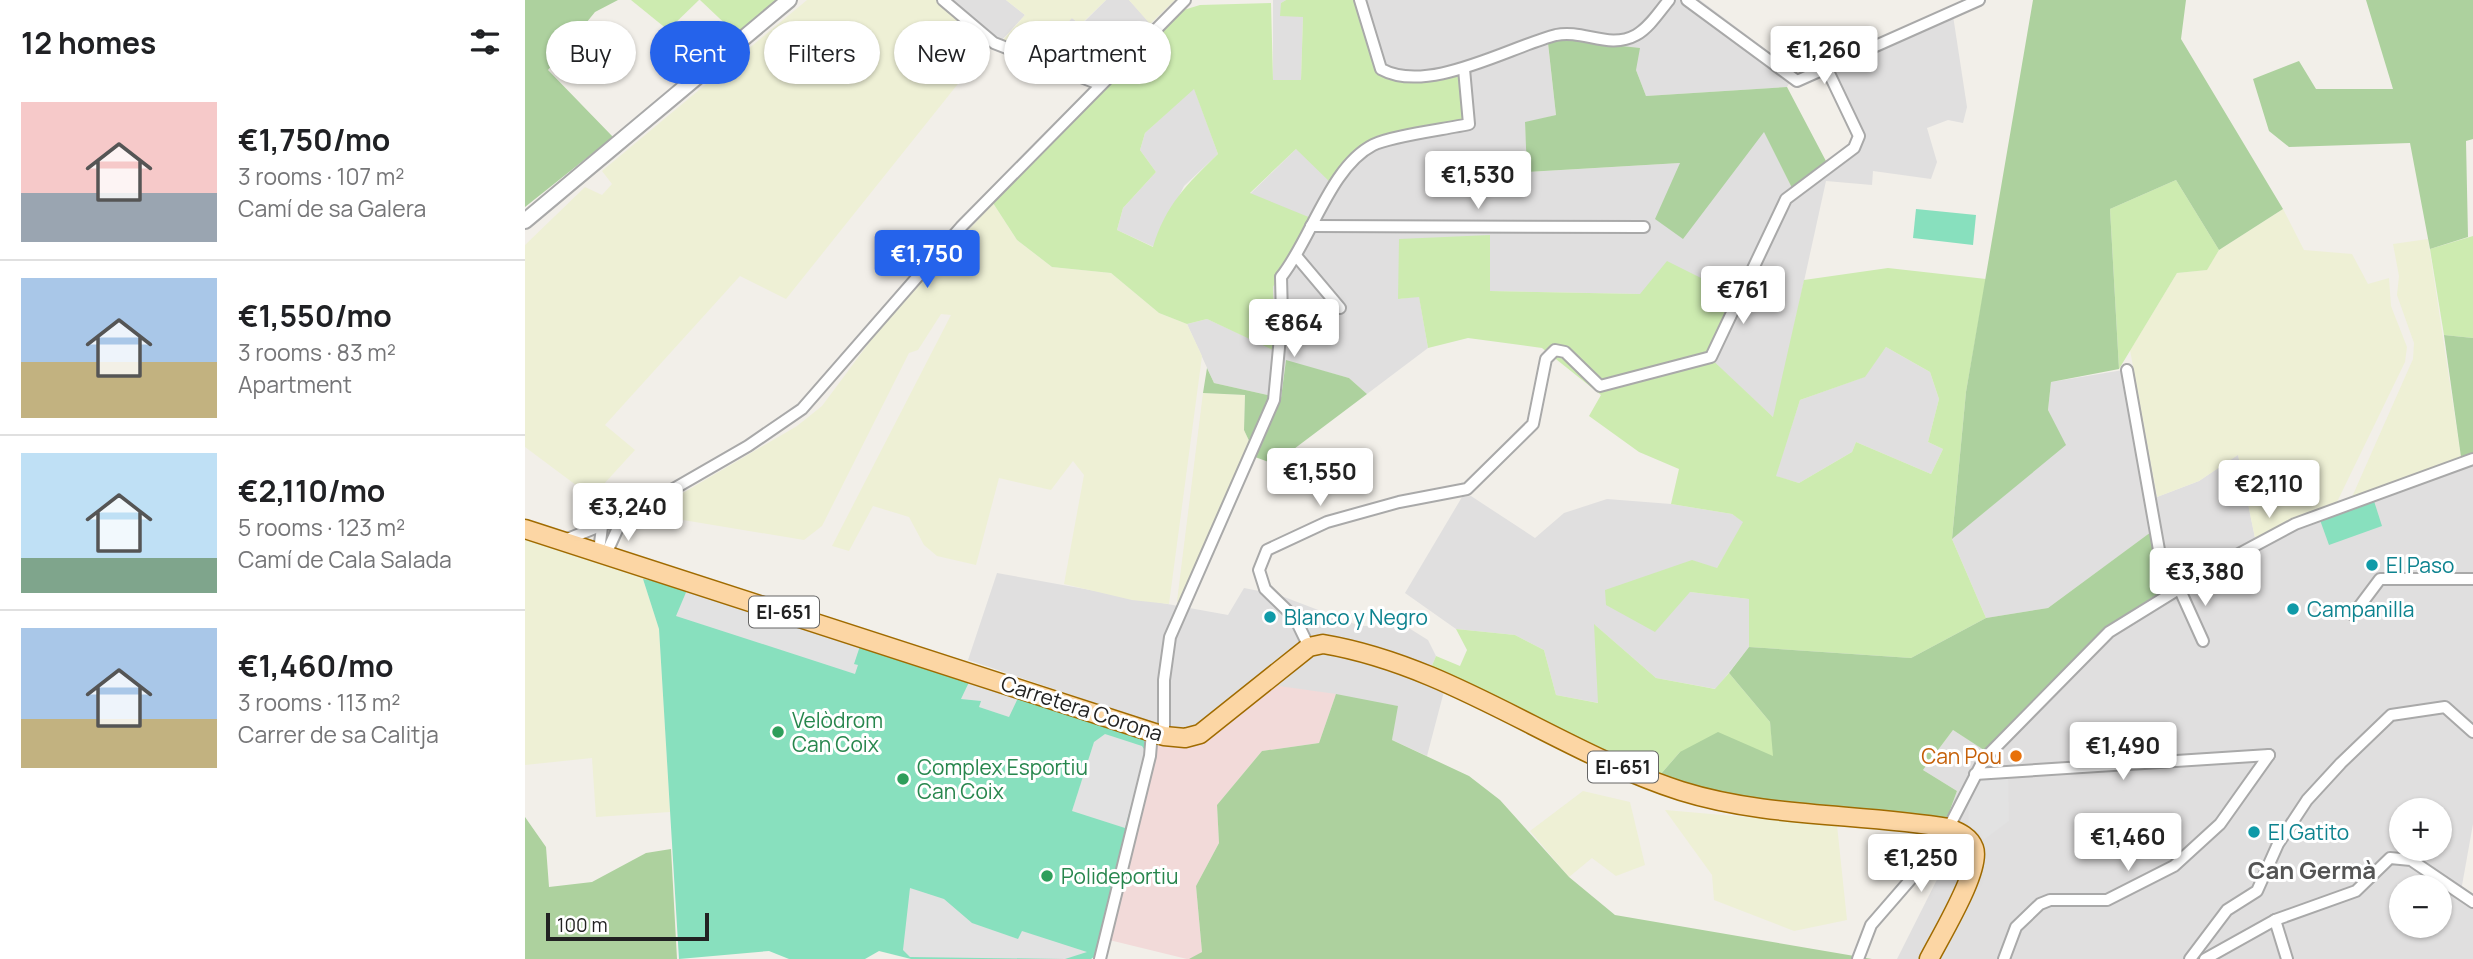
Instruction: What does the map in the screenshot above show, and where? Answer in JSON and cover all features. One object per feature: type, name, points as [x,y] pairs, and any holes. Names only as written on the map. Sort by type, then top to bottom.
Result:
[{"type":"main road","name":"Carretera Corona","points":[[525,521],[598,551]]},
{"type":"main road","name":"Carretera Corona","points":[[525,529],[1158,734],[1185,738],[1200,734],[1309,647]]},
{"type":"main road","name":"EI-651","points":[[1309,647],[1323,644],[1337,646],[1413,668],[1476,696],[1591,754],[1680,790],[1737,805],[1949,828]]},
{"type":"main road","points":[[1929,959],[1969,879],[1976,856],[1968,839],[1949,828]]},
{"type":"street","points":[[525,221],[789,0]]},
{"type":"street","points":[[943,0],[994,43],[1004,47]]},
{"type":"street","points":[[1164,21],[1185,0]]},
{"type":"street","points":[[1360,0],[1381,69],[1396,77],[1464,69],[1559,34],[1611,42],[1635,36],[1669,0]]},
{"type":"street","points":[[1687,0],[1797,81],[1979,0]]},
{"type":"street","points":[[1309,647],[1295,618],[1265,589],[1259,570],[1267,550],[1327,522],[1399,502],[1467,489],[1533,424],[1546,359],[1555,350],[1565,352],[1599,386],[1711,356],[1786,199],[1854,148],[1859,136],[1826,68]]},
{"type":"street","points":[[1100,959],[1150,756],[1158,734],[1170,637],[1274,400],[1282,316],[1281,277],[1297,257],[1311,226],[1349,166],[1374,145],[1469,124],[1464,69]]},
{"type":"street","points":[[570,538],[622,519],[748,446],[802,409],[961,227],[1099,84]]},
{"type":"street","points":[[1311,226],[1644,227]]},
{"type":"street","points":[[1297,257],[1340,308]]},
{"type":"street","points":[[2127,370],[2168,595]]},
{"type":"street","points":[[1858,959],[1871,925],[1917,872],[1945,858],[1949,828],[1975,774],[1995,746],[2097,642],[2179,588],[2295,524],[2473,459]]},
{"type":"street","points":[[598,551],[622,519]]},
{"type":"street","points":[[598,551],[602,527]]},
{"type":"street","points":[[2353,615],[2380,579],[2473,579]]},
{"type":"street","points":[[2179,588],[2203,641]]},
{"type":"street","points":[[2190,959],[2227,910],[2257,891],[2278,844],[2307,800],[2391,715],[2445,708],[2473,732]]},
{"type":"street","points":[[1975,774],[2269,755],[2220,824],[2174,866],[2107,900],[2050,900],[2040,904],[2016,927],[2004,959]]},
{"type":"street","points":[[2205,959],[2275,919],[2356,891],[2378,874],[2390,858],[2411,860],[2473,902]]},
{"type":"street","points":[[2275,919],[2287,959]]},
{"type":"shaded area","points":[[936,0],[1006,0],[1025,15],[1019,21],[1004,21],[1004,38],[1001,41],[1004,40],[1004,51],[990,45],[990,21],[961,21]]},
{"type":"shaded area","points":[[1106,0],[1129,0],[1148,21],[1085,21]]},
{"type":"shaded area","points":[[1273,0],[1286,0],[1281,3],[1303,17],[1301,80],[1273,81]]},
{"type":"shaded area","points":[[1356,0],[1700,0],[1796,72],[1787,87],[1646,96],[1636,70],[1548,44],[1556,115],[1525,123],[1528,172],[1681,163],[1764,131],[1792,188],[1852,145],[1855,136],[1822,62],[1952,9],[1967,107],[1963,123],[1948,120],[1927,128],[1937,162],[1931,179],[1873,171],[1872,185],[1826,181],[1774,418],[1640,294],[1490,291],[1490,235],[1399,299],[1419,296],[1428,348],[1367,394],[1349,378],[1286,361],[1281,398],[1214,383],[1187,324],[1207,319],[1275,350],[1273,287],[1281,267],[1250,194],[1296,149],[1356,153],[1457,74],[1395,80],[1380,71]]},
{"type":"shaded area","points":[[1087,84],[1108,84],[1102,90]]},
{"type":"shaded area","points":[[1194,88],[1218,154],[1184,186],[1154,247],[1117,230],[1123,208],[1156,172],[1140,150],[1145,133]]},
{"type":"shaded area","points":[[1886,347],[1930,372],[1939,399],[1928,442],[1943,449],[1931,474],[1856,442],[1852,452],[1799,483],[1775,476],[1800,400],[1864,377]]},
{"type":"shaded area","points":[[2135,368],[2157,497],[2199,481],[2238,454],[2255,538],[2473,454],[2473,824],[2461,891],[2473,898],[2473,959],[1897,959],[1964,826],[1946,821],[1957,791],[1923,770],[1953,730],[1984,749],[2101,631],[2162,591],[2150,533],[2048,608],[1986,618],[1952,539],[2065,445],[2048,410],[2051,382]]},
{"type":"shaded area","points":[[1471,496],[1535,538],[1564,513],[1607,499],[1671,504],[1732,514],[1744,522],[1717,568],[1690,592],[1749,599],[1749,647],[1716,689],[1656,678],[1595,625],[1599,703],[1556,695],[1544,650],[1515,635],[1456,629],[1405,593],[1462,497]]},
{"type":"shaded area","points":[[997,573],[1228,615],[1244,588],[1279,595],[1360,626],[1404,625],[1428,640],[1436,656],[1431,668],[1448,676],[1427,756],[1392,740],[1397,706],[1252,682],[1207,723],[1181,728],[1158,724],[968,660]]},
{"type":"shaded area","points":[[687,590],[860,646],[854,664],[858,665],[855,674],[676,616]]},
{"type":"shaded area","points":[[970,680],[1019,696],[1009,717],[979,707],[981,701],[961,699]]},
{"type":"shaded area","points":[[1251,682],[1336,694],[1319,743],[1262,751],[1217,805],[1219,843],[1196,886],[1202,952],[1196,959],[1187,959],[1101,938],[1147,746],[1158,724],[1181,728],[1207,723]]},
{"type":"shaded area","points":[[1105,734],[1142,746],[1146,752],[1125,828],[1072,811],[1094,742]]},
{"type":"shaded area","name":"Can Pou","points":[[2008,779],[2009,821],[1981,842],[1969,830],[1968,796],[1976,780]]},
{"type":"shaded area","points":[[910,888],[944,899],[972,923],[1018,939],[1022,931],[1087,952],[1065,959],[910,957],[903,950]]},
{"type":"green space","points":[[525,0],[618,0],[595,12],[588,21],[546,21],[546,84],[562,84],[613,137],[525,207]]},
{"type":"green space","points":[[631,0],[699,0],[677,21],[657,21]]},
{"type":"green space","points":[[700,0],[777,0],[750,22],[722,21]]},
{"type":"green space","points":[[807,0],[936,0],[961,21],[894,21],[894,84],[958,84],[786,299],[740,276],[605,425],[635,450],[592,497],[525,447],[525,245],[585,187],[602,195],[612,184],[602,171],[706,84],[750,84],[750,48],[764,36],[764,84],[880,84],[880,21],[782,21]]},
{"type":"green space","points":[[1006,0],[1106,0],[1084,21],[1072,18],[1069,21],[1020,21],[1025,15]]},
{"type":"green space","points":[[1129,0],[1175,0],[1153,21],[1147,21]]},
{"type":"green space","points":[[1286,0],[1356,0],[1380,71],[1395,80],[1457,74],[1462,80],[1465,116],[1462,121],[1378,137],[1333,185],[1296,149],[1250,193],[1311,218],[1273,287],[1275,351],[1207,319],[1187,324],[1159,313],[1111,273],[1052,267],[1017,240],[993,203],[1108,84],[1171,84],[1171,21],[1168,21],[1177,12],[1200,5],[1271,3],[1273,80],[1301,80],[1303,17],[1280,16],[1281,3]],"holes":[[[1194,89],[1218,154],[1196,175],[1171,207],[1153,247],[1117,230],[1123,208],[1156,172],[1140,150],[1145,133]]]},
{"type":"green space","points":[[2033,0],[2186,0],[2181,39],[2283,209],[2219,250],[2176,180],[2110,209],[2119,369],[2051,382],[2048,410],[2066,445],[1952,539],[1966,392]]},
{"type":"green space","points":[[2366,0],[2473,0],[2473,139],[2466,141],[2468,237],[2430,249],[2410,143],[2289,147],[2269,131],[2253,79],[2299,61],[2316,89],[2393,89]]},
{"type":"green space","points":[[1557,39],[1640,48],[1636,70],[1646,96],[1787,87],[1827,163],[1792,188],[1764,132],[1683,239],[1655,219],[1680,163],[1527,172],[1525,122],[1556,115],[1548,43]]},
{"type":"green space","points":[[2176,180],[2219,250],[2207,270],[2177,273],[2119,369],[2110,209]]},
{"type":"green space","points":[[993,203],[1017,240],[1052,267],[1111,273],[1159,313],[1187,324],[1202,356],[1169,604],[1132,600],[1064,584],[1084,475],[1073,461],[1051,490],[999,478],[976,565],[937,556],[924,545],[909,517],[873,506],[849,551],[832,546],[951,315],[941,314],[918,350],[909,353],[822,526],[804,540],[647,514],[797,426],[822,406],[874,336]]},
{"type":"green space","points":[[1916,209],[1976,215],[1973,245],[1913,238]]},
{"type":"green space","points":[[2283,209],[2304,250],[2352,254],[2368,284],[2389,278],[2391,306],[2407,347],[2405,362],[2337,502],[2255,538],[2238,455],[2199,481],[2157,497],[2130,350],[2177,273],[2206,270],[2219,250]]},
{"type":"green space","points":[[1490,235],[1490,291],[1640,294],[1667,261],[1733,294],[1706,354],[1773,417],[1804,280],[1888,268],[1986,279],[1966,392],[1952,539],[1986,618],[1911,658],[1749,647],[1749,599],[1690,592],[1655,632],[1606,605],[1605,590],[1692,560],[1717,568],[1743,522],[1732,514],[1671,504],[1679,469],[1639,452],[1589,416],[1601,395],[1542,348],[1468,338],[1428,348],[1419,297],[1398,299],[1399,239]],"holes":[[[1886,347],[1930,372],[1939,399],[1928,442],[1943,449],[1931,474],[1856,442],[1852,452],[1799,483],[1776,476],[1800,400],[1865,377]]]},
{"type":"green space","points":[[2473,236],[2473,338],[2444,335],[2430,249]]},
{"type":"green space","points":[[2428,239],[2461,457],[2352,497],[2413,359],[2414,343],[2397,295],[2399,276],[2393,244]]},
{"type":"green space","points":[[2444,335],[2473,338],[2473,454],[2461,457]]},
{"type":"green space","points":[[1286,360],[1349,378],[1367,394],[1274,464],[1255,457],[1281,398]]},
{"type":"green space","points":[[1207,368],[1214,383],[1272,396],[1251,445],[1244,430],[1245,395],[1203,393]]},
{"type":"green space","points":[[1203,393],[1245,395],[1244,430],[1251,445],[1180,607],[1177,601]]},
{"type":"green space","points":[[2374,501],[2382,526],[2329,545],[2320,520]]},
{"type":"green space","points":[[2151,532],[2162,591],[2101,631],[1984,750],[1953,730],[1923,770],[1957,791],[1946,821],[1739,800],[1683,786],[1660,775],[1680,752],[1718,732],[1773,756],[1770,722],[1729,673],[1749,647],[1911,658],[1986,618],[2048,608]]},
{"type":"green space","points":[[525,537],[640,573],[659,629],[670,812],[596,817],[592,758],[525,765]]},
{"type":"green space","name":"Complex Esportiu Can Coix","points":[[643,579],[674,584],[1142,737],[1147,746],[1098,954],[1091,959],[911,959],[879,951],[865,959],[789,959],[769,951],[679,959],[659,629]]},
{"type":"green space","points":[[1594,624],[1656,678],[1715,689],[1729,673],[1770,722],[1774,757],[1680,752],[1660,775],[1594,750],[1431,668],[1436,656],[1460,666],[1467,650],[1456,629],[1515,635],[1544,650],[1556,695],[1598,703]]},
{"type":"green space","points":[[1336,694],[1398,706],[1392,740],[1469,776],[1500,800],[1569,877],[1615,915],[1872,959],[1189,959],[1202,952],[1196,886],[1219,843],[1217,805],[1262,751],[1319,743]]},
{"type":"green space","points":[[1583,791],[1630,802],[1645,865],[1616,876],[1592,858],[1569,877],[1530,831]]},
{"type":"green space","points":[[1665,810],[1837,825],[1847,920],[1794,931],[1714,900],[1712,875]]},
{"type":"green space","points":[[525,817],[546,847],[549,887],[592,882],[646,853],[671,849],[677,959],[525,959]]},
{"type":"place","name":"El Paso","points":[[2372,565]]},
{"type":"place","name":"Campanilla","points":[[2293,609]]},
{"type":"place","name":"Blanco y Negro","points":[[1270,617]]},
{"type":"place","name":"Velòdrom Can Coix","points":[[778,732]]},
{"type":"place","name":"Can Pou","points":[[2016,756]]},
{"type":"place","name":"Complex Esportiu Can Coix","points":[[903,779]]},
{"type":"place","name":"El Gatito","points":[[2254,832]]},
{"type":"place","name":"Polideportiu","points":[[1047,876]]},
{"type":"district","name":"Can Germà","points":[[2312,869]]}]
